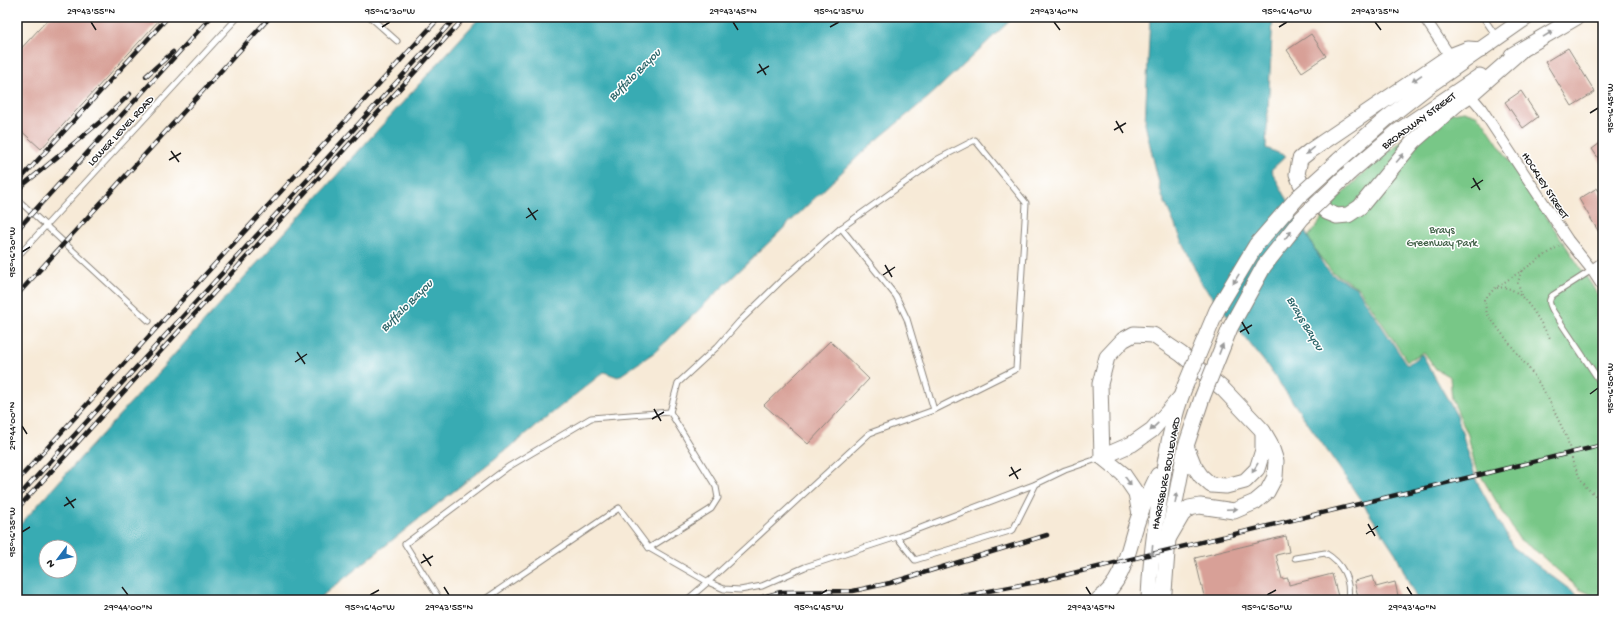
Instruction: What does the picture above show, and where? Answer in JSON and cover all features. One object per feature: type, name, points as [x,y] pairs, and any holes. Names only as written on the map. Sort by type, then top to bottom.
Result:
[{"type":"main road","name":"BROADWAY STREET","points":[[1256,245],[1298,197],[1386,119],[1431,84],[1527,17]]},
{"type":"main road","name":"BROADWAY STREET","points":[[1264,266],[1302,218],[1349,173],[1397,132],[1453,93],[1577,17]]},
{"type":"main road","points":[[1481,50],[1468,49],[1450,56],[1310,150],[1300,159],[1297,174],[1301,184],[1313,199],[1327,212],[1337,216],[1348,215],[1360,207],[1414,141],[1520,51]]},
{"type":"main road","name":"HARRISBURG BOULEVARD","points":[[1149,600],[1150,570],[1154,536],[1166,457],[1183,392],[1217,310],[1256,245]]},
{"type":"main road","name":"HARRISBURG BOULEVARD","points":[[1160,596],[1168,538],[1186,446],[1202,398],[1230,328],[1264,266]]},
{"type":"main road","points":[[1140,514],[1136,493],[1123,474],[1102,457],[1100,384],[1107,357],[1122,340],[1134,334],[1153,335],[1180,354],[1223,389],[1263,431],[1270,443],[1276,461],[1275,477],[1267,492],[1255,502],[1234,511],[1200,506],[1189,508],[1182,515],[1168,538]]},
{"type":"main road","points":[[1102,457],[1132,444],[1152,430],[1183,392]]},
{"type":"main road","points":[[1186,446],[1201,476],[1211,485],[1226,486],[1245,481],[1257,469],[1263,450],[1263,431]]},
{"type":"main road","points":[[1098,600],[1108,593],[1120,577],[1140,514],[1166,457]]},
{"type":"street","points":[[1424,17],[1450,56]]},
{"type":"street","name":"HOCKLEY STREET","points":[[1470,95],[1481,108],[1568,240],[1592,270],[1603,287]]},
{"type":"street","points":[[1592,270],[1603,262]]},
{"type":"lane","name":"LOWER LEVEL ROAD","points":[[17,257],[238,17]]},
{"type":"lane","points":[[370,17],[397,41]]},
{"type":"lane","points":[[1483,17],[1498,38]]},
{"type":"lane","points":[[649,548],[711,509],[718,498],[716,487],[670,412],[678,383],[718,346],[739,322],[782,280],[841,228],[938,159],[975,140],[1026,202],[1016,369],[934,410],[870,433],[687,600]]},
{"type":"lane","points":[[17,199],[149,321]]},
{"type":"lane","points":[[841,228],[896,296],[907,318],[934,410]]},
{"type":"lane","points":[[1592,270],[1553,295],[1549,299],[1549,302],[1553,311],[1603,386]]},
{"type":"lane","points":[[440,600],[405,544],[508,467],[591,418],[670,412]]},
{"type":"lane","points":[[484,600],[619,508],[649,548],[708,582],[724,589],[740,590],[762,586],[805,567],[897,537],[1036,484],[1065,470],[1102,457]]},
{"type":"lane","points":[[897,537],[915,560],[1013,530],[1036,484]]},
{"type":"lane","points":[[1295,558],[1325,553],[1334,559],[1345,571],[1349,594],[1348,600]]},
{"type":"path","points":[[1568,240],[1494,289],[1484,300],[1486,314],[1539,382],[1566,438],[1576,471],[1587,488],[1603,502]]},
{"type":"path","points":[[1521,271],[1518,283],[1522,297]]},
{"type":"path","points":[[1494,289],[1504,286],[1509,287],[1522,297],[1550,338]]},
{"type":"green space","name":"Brays Greenway Park","points":[[1464,111],[1476,115],[1483,121],[1603,302],[1603,597],[1597,597],[1579,589],[1536,551],[1519,539],[1475,466],[1468,435],[1452,399],[1450,377],[1436,369],[1424,352],[1407,361],[1359,288],[1332,272],[1317,253],[1308,237],[1339,197],[1374,163],[1416,130],[1440,115]]},
{"type":"water","name":"Buffalo Bayou","points":[[480,17],[1014,17],[930,96],[866,149],[655,352],[618,377],[604,372],[317,600],[17,600],[17,528]]},
{"type":"water","name":"Brays Bayou","points":[[1150,17],[1273,17],[1266,148],[1286,156],[1271,170],[1324,266],[1333,275],[1357,288],[1407,365],[1422,354],[1457,416],[1477,482],[1513,547],[1581,598],[1603,600],[1417,600],[1396,554],[1340,469],[1266,364],[1201,283],[1162,196],[1145,124]]},
{"type":"building","points":[[50,17],[162,17],[41,149],[17,127],[17,53]]},
{"type":"building","points":[[1311,34],[1326,56],[1302,72],[1287,50]]},
{"type":"building","points":[[1568,48],[1595,92],[1572,106],[1545,62]]},
{"type":"building","points":[[1521,91],[1538,117],[1523,128],[1505,102]]},
{"type":"building","points":[[1603,141],[1603,165],[1592,149]]},
{"type":"building","points":[[1597,188],[1603,198],[1603,239],[1579,199]]},
{"type":"building","points":[[830,341],[869,379],[808,444],[764,405]]},
{"type":"building","points":[[1286,536],[1289,552],[1276,555],[1282,579],[1288,578],[1289,585],[1332,574],[1339,600],[1205,600],[1195,558]]},
{"type":"building","points":[[1373,576],[1376,587],[1395,582],[1399,600],[1359,600],[1354,581]]},
{"type":"railway","points":[[17,183],[168,17]]},
{"type":"railway","points":[[17,230],[211,17]]},
{"type":"railway","points":[[17,295],[270,17]]},
{"type":"railway","points":[[17,481],[440,17]]},
{"type":"railway","points":[[17,498],[456,17]]},
{"type":"railway","points":[[17,509],[465,17]]},
{"type":"railway","points":[[146,76],[173,52]]},
{"type":"railway","points":[[17,190],[106,117],[130,94]]},
{"type":"railway","points":[[942,600],[1036,582],[1603,445]]},
{"type":"railway","points":[[752,600],[781,592],[853,591],[890,583],[1047,535]]}]
